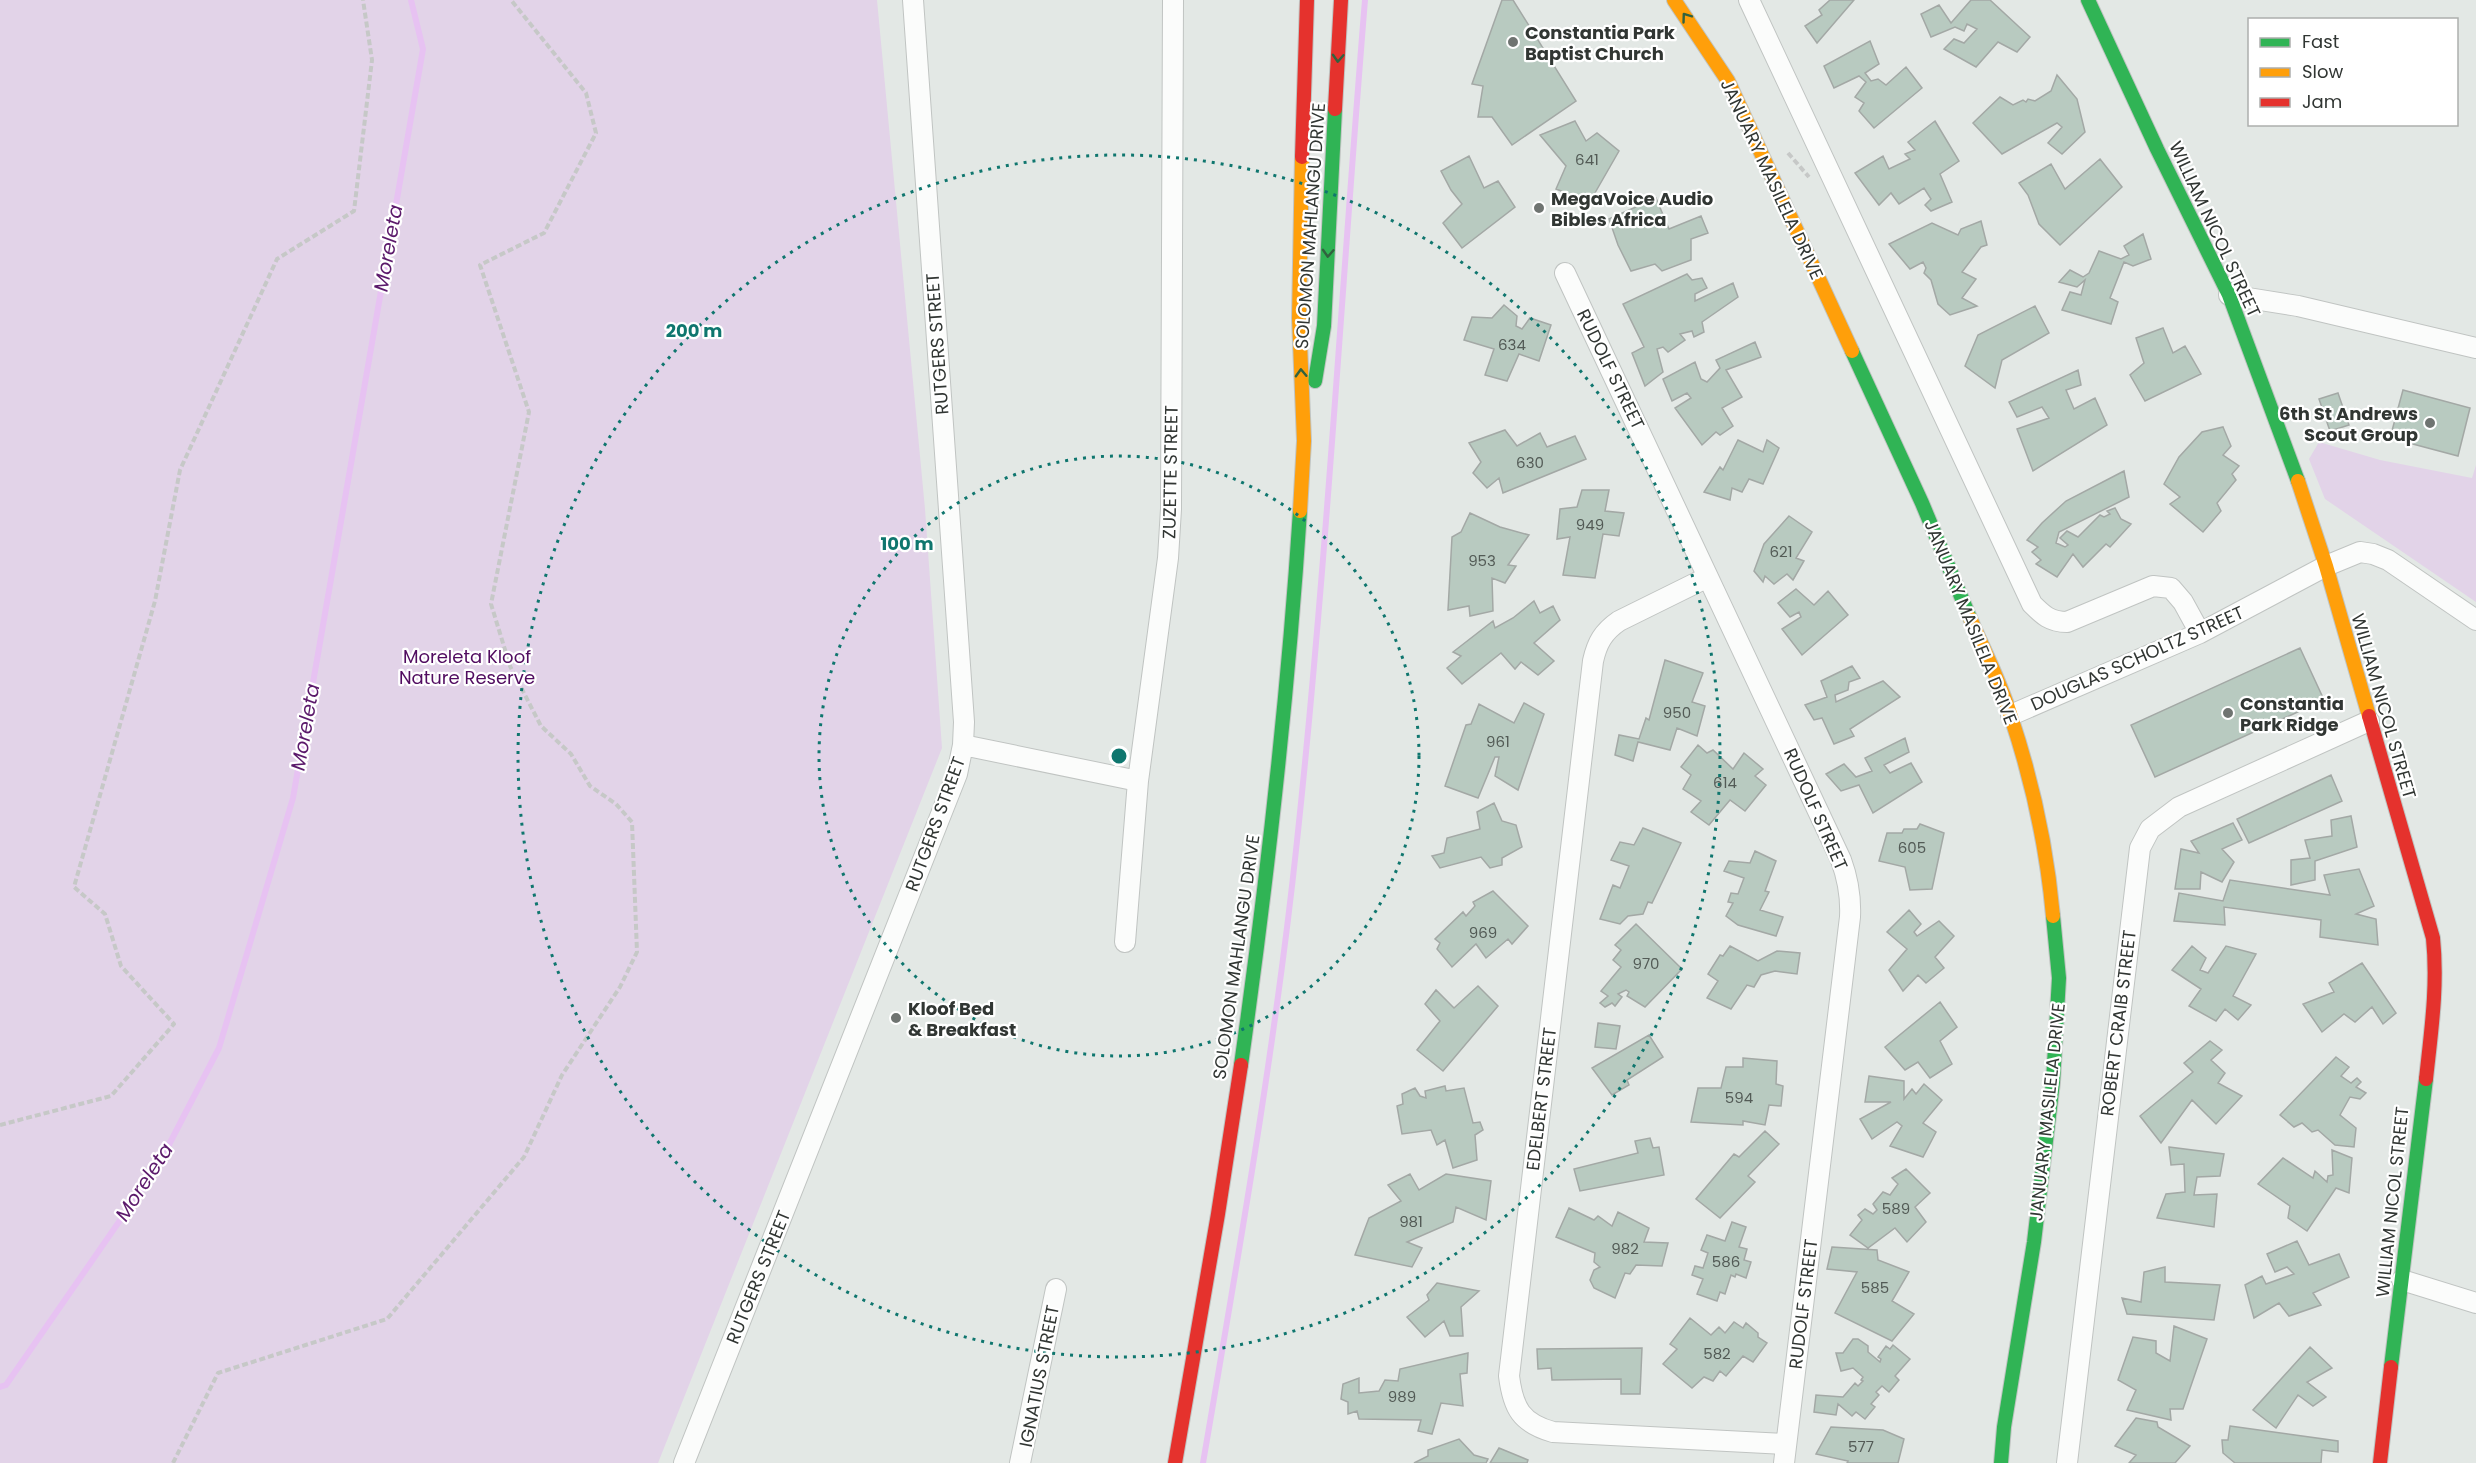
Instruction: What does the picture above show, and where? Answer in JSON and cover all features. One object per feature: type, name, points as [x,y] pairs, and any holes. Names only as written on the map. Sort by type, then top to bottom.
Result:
[{"type":"main road","name":"SOLOMON MAHLANGU DRIVE","points":[[1304,453],[1299,320],[1306,0]]},
{"type":"main road","name":"SOLOMON MAHLANGU DRIVE","points":[[1175,1463],[1215,1243],[1267,864],[1296,581],[1304,453],[1324,326],[1341,0]]},
{"type":"main road","name":"JANUARY MASILELA DRIVE","points":[[1674,0],[1722,70]]},
{"type":"main road","name":"WILLIAM NICOL STREET","points":[[2088,0],[2157,149],[2229,294],[2292,463],[2326,566],[2433,938],[2436,968],[2435,1000],[2380,1463]]},
{"type":"main road","name":"JANUARY MASILELA DRIVE","points":[[1702,18],[1722,70],[1922,503],[2011,715],[2027,774],[2050,878],[2059,978],[2051,1105],[2034,1242],[2004,1427],[2001,1463]]},
{"type":"street","name":"RUTGERS STREET","points":[[684,1463],[957,774],[963,745],[963,710],[913,0]]},
{"type":"street","name":"ZUZETTE STREET","points":[[1125,942],[1138,781],[1168,558],[1171,509],[1173,0]]},
{"type":"street","points":[[1749,0],[2032,604],[2043,616],[2055,622],[2067,622],[2152,586],[2171,588],[2183,602],[2200,633]]},
{"type":"street","name":"RUDOLF STREET","points":[[1565,273],[1841,860],[1848,881],[1851,901],[1785,1454]]},
{"type":"street","points":[[2229,294],[2298,306],[2476,348]]},
{"type":"street","name":"DOUGLAS SCHOLTZ STREET","points":[[2011,715],[2200,633],[2326,566],[2360,552],[2373,554],[2416,579],[2476,620]]},
{"type":"street","name":"EDELBERT STREET","points":[[1708,576],[1619,621],[1609,628],[1597,644],[1593,661],[1509,1376],[1511,1398],[1520,1413],[1535,1427],[1553,1432],[1785,1454]]},
{"type":"street","name":"ROBERT CRAIB STREET","points":[[2067,1463],[2140,848],[2150,829],[2179,807],[2369,721]]},
{"type":"street","points":[[963,745],[1138,781]]},
{"type":"street","points":[[2402,1280],[2476,1303]]},
{"type":"street","name":"IGNATIUS STREET","points":[[1020,1463],[1056,1289]]},
{"type":"path","points":[[0,1125],[111,1096],[174,1024],[121,966],[105,914],[74,887],[155,601],[180,470],[277,259],[354,212],[372,60],[363,0]]},
{"type":"path","points":[[173,1463],[218,1373],[387,1319],[524,1157],[562,1075],[620,987],[637,952],[632,822],[616,804],[590,786],[571,754],[540,726],[510,666],[491,604],[529,412],[480,265],[544,233],[596,133],[586,93],[511,0]]},
{"type":"path","points":[[1788,152],[1810,178]]},
{"type":"green space","name":"Moreleta Kloof Nature Reserve","points":[[0,0],[877,0],[925,509],[942,748],[658,1463],[0,1463]]},
{"type":"green space","points":[[2319,442],[2380,460],[2472,478],[2476,465],[2476,602],[2325,499],[2309,459]]},
{"type":"building","name":"Constantia Park Baptist Church","points":[[1502,0],[1513,0],[1576,101],[1512,145],[1492,117],[1478,117],[1483,86],[1472,84]]},
{"type":"building","points":[[1830,0],[1854,0],[1817,43],[1805,26],[1822,15],[1819,10]]},
{"type":"building","points":[[1971,0],[1990,0],[2030,37],[2017,52],[1998,42],[1976,67],[1944,49],[1954,39],[1964,43],[1977,29],[1967,24],[1964,31],[1955,27],[1931,37],[1921,14],[1939,5],[1951,23]]},
{"type":"building","points":[[1870,41],[1879,64],[1865,73],[1871,81],[1878,79],[1886,85],[1906,67],[1922,88],[1874,128],[1859,111],[1864,103],[1855,97],[1866,82],[1859,76],[1834,88],[1824,66]]},
{"type":"building","points":[[2057,75],[2077,99],[2085,132],[2062,154],[2048,143],[2062,127],[2057,123],[2002,154],[1973,123],[2000,97],[2013,105],[2023,100],[2026,102],[2028,99],[2035,101],[2051,91]]},
{"type":"building","points":[[1575,121],[1586,141],[1597,133],[1619,151],[1588,205],[1556,189],[1566,166],[1540,135]]},
{"type":"building","points":[[1935,121],[1959,161],[1940,174],[1952,202],[1931,211],[1925,205],[1931,199],[1924,188],[1899,204],[1891,193],[1879,205],[1855,173],[1883,156],[1889,169],[1910,159],[1905,154],[1915,150],[1908,142]]},
{"type":"building","points":[[1469,156],[1484,188],[1498,181],[1515,207],[1462,248],[1443,223],[1462,204],[1441,171]]},
{"type":"building","points":[[2100,159],[2122,187],[2060,245],[2039,224],[2028,195],[2019,183],[2051,164],[2065,189]]},
{"type":"building","points":[[1656,198],[1669,229],[1701,216],[1708,233],[1691,239],[1691,260],[1662,271],[1655,264],[1631,271],[1618,245],[1609,219]]},
{"type":"building","points":[[1981,221],[1987,245],[1981,247],[1962,272],[1976,279],[1962,298],[1977,306],[1950,315],[1938,304],[1931,280],[1924,273],[1926,268],[1923,262],[1910,269],[1889,244],[1932,223],[1958,235],[1961,229]]},
{"type":"building","points":[[2143,234],[2151,259],[2133,266],[2124,262],[2110,298],[2118,302],[2111,324],[2062,310],[2070,292],[2081,295],[2085,280],[2077,287],[2059,282],[2070,270],[2083,277],[2089,273],[2099,251],[2121,259],[2129,255],[2124,246]]},
{"type":"building","points":[[1687,274],[1692,280],[1702,278],[1707,288],[1695,294],[1695,301],[1733,283],[1738,297],[1702,322],[1704,332],[1694,337],[1692,331],[1680,334],[1685,340],[1668,352],[1663,347],[1657,349],[1663,372],[1645,386],[1632,353],[1644,347],[1623,304]]},
{"type":"building","points":[[1504,305],[1517,316],[1516,326],[1522,329],[1530,318],[1551,325],[1539,361],[1519,354],[1507,381],[1485,375],[1494,349],[1464,340],[1472,317],[1492,318]]},
{"type":"building","points":[[2035,306],[2049,333],[2002,360],[1995,388],[1965,366],[1978,335]]},
{"type":"building","points":[[2163,328],[2173,353],[2185,346],[2201,374],[2145,401],[2130,375],[2144,363],[2136,338]]},
{"type":"building","points":[[1755,342],[1761,357],[1726,370],[1742,397],[1722,408],[1733,426],[1720,435],[1716,432],[1702,445],[1675,408],[1691,398],[1687,393],[1672,401],[1663,379],[1695,362],[1701,379],[1707,382],[1720,368],[1716,360]]},
{"type":"building","points":[[2078,370],[2081,385],[2066,390],[2074,409],[2095,398],[2107,425],[2033,471],[2017,429],[2049,418],[2042,407],[2017,417],[2009,402]]},
{"type":"building","name":"6th St Andrews Scout Group","points":[[2403,390],[2470,408],[2458,456],[2390,438]]},
{"type":"building","points":[[2338,393],[2349,425],[2330,431],[2319,399]]},
{"type":"building","points":[[2223,427],[2231,446],[2223,455],[2239,466],[2232,474],[2236,480],[2217,503],[2221,511],[2203,532],[2170,504],[2180,497],[2164,484],[2179,457],[2202,432]]},
{"type":"building","points":[[1505,430],[1517,446],[1540,433],[1547,447],[1575,436],[1586,459],[1503,493],[1499,478],[1487,488],[1473,473],[1481,462],[1469,443]]},
{"type":"building","points":[[1738,440],[1763,452],[1767,440],[1779,448],[1763,484],[1749,479],[1742,492],[1732,488],[1730,500],[1704,492],[1720,467],[1723,470]]},
{"type":"building","points":[[2124,471],[2129,497],[2059,532],[2056,543],[2065,547],[2068,545],[2060,538],[2067,531],[2078,537],[2100,515],[2104,517],[2110,514],[2107,511],[2115,508],[2121,519],[2131,524],[2110,547],[2106,544],[2083,567],[2073,554],[2057,577],[2036,564],[2041,560],[2032,552],[2038,547],[2027,540],[2042,523],[2066,501]]},
{"type":"building","points":[[1582,490],[1609,490],[1605,511],[1624,513],[1619,536],[1603,534],[1595,578],[1563,575],[1570,537],[1557,539],[1560,509],[1577,507]]},
{"type":"building","points":[[1470,513],[1500,527],[1529,535],[1508,565],[1516,566],[1505,583],[1492,578],[1493,611],[1470,616],[1469,606],[1448,610],[1452,537],[1461,532]]},
{"type":"building","points":[[1789,516],[1812,532],[1796,558],[1804,561],[1793,580],[1787,574],[1774,584],[1765,576],[1763,582],[1754,571],[1764,544]]},
{"type":"building","points":[[1796,589],[1814,605],[1828,591],[1848,615],[1802,655],[1782,629],[1801,617],[1799,612],[1790,617],[1778,603]]},
{"type":"building","points":[[1534,601],[1540,613],[1553,606],[1560,620],[1534,643],[1554,661],[1538,675],[1521,662],[1515,669],[1501,653],[1462,684],[1447,668],[1461,656],[1453,652],[1493,621],[1495,628],[1513,618]]},
{"type":"building","name":"Constantia Park Ridge","points":[[2300,648],[2324,700],[2155,777],[2131,725]]},
{"type":"building","points":[[1665,660],[1703,673],[1692,702],[1705,706],[1697,736],[1677,728],[1670,750],[1638,742],[1633,761],[1615,755],[1619,735],[1639,739],[1646,718],[1649,720]]},
{"type":"building","points":[[1852,666],[1860,678],[1849,682],[1848,690],[1835,695],[1836,702],[1883,681],[1900,697],[1850,729],[1854,736],[1834,744],[1822,718],[1814,720],[1805,705],[1827,697],[1821,681]]},
{"type":"building","points":[[1524,703],[1544,714],[1518,790],[1495,776],[1499,757],[1495,757],[1478,798],[1445,786],[1466,725],[1471,724],[1479,704],[1514,723]]},
{"type":"building","points":[[1905,738],[1909,752],[1884,765],[1890,773],[1911,763],[1922,782],[1873,813],[1859,785],[1841,791],[1826,774],[1844,764],[1856,777],[1872,771],[1865,758]]},
{"type":"building","points":[[1698,745],[1707,753],[1713,750],[1733,769],[1744,753],[1763,769],[1755,776],[1766,785],[1745,811],[1730,800],[1709,825],[1691,812],[1701,801],[1683,789],[1691,775],[1681,767]]},
{"type":"building","points":[[2331,775],[2342,801],[2249,843],[2237,819]]},
{"type":"building","points":[[1494,803],[1502,821],[1516,825],[1522,847],[1502,858],[1502,865],[1490,868],[1481,857],[1440,868],[1432,856],[1444,853],[1447,838],[1480,829],[1477,812]]},
{"type":"building","points":[[2351,816],[2357,847],[2315,861],[2315,880],[2291,885],[2291,860],[2310,858],[2305,840],[2332,836],[2331,820]]},
{"type":"building","points":[[2233,823],[2242,840],[2222,849],[2234,862],[2222,882],[2201,872],[2200,889],[2175,889],[2181,849],[2199,853],[2191,841]]},
{"type":"building","points":[[1920,824],[1944,833],[1932,889],[1910,890],[1905,867],[1879,861],[1887,833],[1902,833],[1904,829],[1917,829]]},
{"type":"building","points":[[1643,828],[1681,843],[1652,903],[1648,902],[1643,914],[1628,916],[1620,924],[1600,919],[1613,885],[1620,888],[1629,866],[1611,860],[1620,842],[1634,845]]},
{"type":"building","points":[[1755,851],[1776,861],[1765,891],[1769,892],[1760,910],[1783,917],[1776,936],[1738,925],[1726,916],[1733,903],[1728,902],[1731,893],[1738,894],[1744,878],[1724,871],[1729,861],[1750,863]]},
{"type":"building","points":[[2359,869],[2374,906],[2356,914],[2376,919],[2378,945],[2320,937],[2321,920],[2224,907],[2225,925],[2174,921],[2179,893],[2223,901],[2230,880],[2330,895],[2324,875]]},
{"type":"building","points":[[1493,891],[1528,926],[1512,944],[1508,939],[1486,958],[1476,944],[1452,967],[1437,949],[1440,943],[1435,939],[1463,912],[1466,916],[1475,906],[1473,902]]},
{"type":"building","points":[[1909,910],[1921,924],[1914,932],[1917,936],[1939,921],[1954,936],[1935,957],[1944,968],[1926,983],[1918,975],[1903,991],[1889,970],[1907,949],[1887,932]]},
{"type":"building","points":[[1636,924],[1682,969],[1645,1007],[1627,996],[1629,992],[1626,990],[1618,994],[1622,997],[1615,1006],[1612,1003],[1605,1007],[1600,1003],[1608,996],[1601,991],[1621,967],[1613,960],[1621,950],[1615,945]]},
{"type":"building","points":[[1730,946],[1758,961],[1777,951],[1800,953],[1797,974],[1775,971],[1761,975],[1754,987],[1747,985],[1731,1009],[1707,998],[1718,981],[1708,974],[1720,955],[1723,956]]},
{"type":"building","points":[[2192,946],[2206,958],[2200,970],[2208,973],[2226,946],[2256,954],[2233,996],[2251,1005],[2238,1020],[2225,1009],[2216,1021],[2189,1006],[2201,989],[2172,970]]},
{"type":"building","points":[[2362,963],[2396,1013],[2383,1024],[2372,1007],[2355,1022],[2344,1014],[2322,1032],[2303,1004],[2334,992],[2329,983]]},
{"type":"building","points":[[1478,986],[1498,1006],[1443,1071],[1417,1050],[1440,1021],[1425,1004],[1436,990],[1454,1008]]},
{"type":"building","points":[[1940,1002],[1957,1027],[1940,1041],[1952,1064],[1930,1078],[1918,1062],[1905,1070],[1885,1047]]},
{"type":"building","points":[[1598,1023],[1620,1026],[1616,1049],[1595,1047]]},
{"type":"building","points":[[1649,1035],[1663,1057],[1627,1080],[1629,1085],[1612,1095],[1592,1068]]},
{"type":"building","points":[[2210,1041],[2222,1050],[2211,1060],[2225,1073],[2218,1083],[2242,1096],[2216,1124],[2192,1100],[2161,1143],[2140,1116],[2193,1072],[2184,1063]]},
{"type":"building","points":[[2336,1057],[2349,1067],[2341,1076],[2351,1083],[2357,1078],[2361,1082],[2356,1087],[2366,1093],[2360,1099],[2350,1097],[2340,1115],[2356,1128],[2354,1147],[2335,1145],[2318,1130],[2312,1132],[2302,1123],[2294,1127],[2280,1115]]},
{"type":"building","points":[[1743,1058],[1777,1061],[1776,1084],[1783,1086],[1781,1106],[1769,1105],[1765,1125],[1743,1121],[1743,1125],[1691,1122],[1698,1088],[1721,1088],[1726,1067],[1743,1067]]},
{"type":"building","points":[[1869,1076],[1904,1081],[1904,1099],[1912,1089],[1916,1094],[1924,1084],[1942,1100],[1923,1123],[1936,1132],[1923,1157],[1890,1146],[1902,1126],[1897,1122],[1872,1139],[1860,1119],[1891,1102],[1865,1102]]},
{"type":"building","points":[[1445,1086],[1446,1091],[1464,1088],[1473,1123],[1480,1122],[1483,1130],[1475,1135],[1477,1160],[1453,1168],[1445,1140],[1437,1145],[1431,1130],[1402,1134],[1397,1106],[1403,1104],[1402,1094],[1415,1088],[1420,1096],[1426,1098],[1425,1091]]},
{"type":"building","points":[[1765,1131],[1779,1144],[1748,1176],[1755,1182],[1720,1218],[1696,1199],[1734,1154],[1739,1157]]},
{"type":"building","points":[[1650,1138],[1653,1148],[1659,1147],[1664,1175],[1580,1191],[1574,1169],[1638,1153],[1635,1141]]},
{"type":"building","points":[[2169,1147],[2224,1154],[2220,1176],[2197,1177],[2194,1195],[2217,1194],[2214,1227],[2157,1218],[2166,1194],[2185,1192],[2184,1164],[2171,1165]]},
{"type":"building","points":[[2332,1150],[2352,1158],[2349,1193],[2336,1188],[2307,1231],[2288,1218],[2290,1206],[2258,1184],[2283,1158],[2313,1178],[2315,1171],[2327,1182],[2328,1176],[2333,1175]]},
{"type":"building","points":[[1906,1169],[1930,1193],[1915,1207],[1926,1222],[1907,1242],[1895,1228],[1868,1248],[1850,1235],[1862,1220],[1858,1215],[1865,1209],[1873,1214],[1877,1210],[1873,1204],[1883,1192],[1890,1195],[1898,1184],[1892,1178]]},
{"type":"building","points":[[1410,1174],[1419,1190],[1446,1174],[1491,1181],[1486,1220],[1456,1207],[1453,1222],[1407,1242],[1422,1248],[1412,1267],[1355,1255],[1369,1218],[1401,1201],[1388,1185]]},
{"type":"building","points":[[1569,1208],[1594,1220],[1598,1216],[1612,1226],[1618,1212],[1649,1228],[1644,1242],[1668,1243],[1662,1266],[1636,1265],[1630,1274],[1625,1273],[1615,1298],[1594,1288],[1590,1280],[1594,1270],[1600,1267],[1594,1262],[1595,1253],[1556,1237]]},
{"type":"building","points":[[1732,1222],[1746,1227],[1739,1247],[1747,1249],[1744,1260],[1751,1262],[1746,1278],[1736,1274],[1735,1277],[1731,1275],[1725,1294],[1720,1292],[1717,1301],[1697,1294],[1703,1279],[1692,1275],[1695,1266],[1703,1268],[1708,1253],[1701,1250],[1707,1235],[1725,1241]]},
{"type":"building","points":[[2297,1241],[2309,1265],[2339,1254],[2349,1277],[2313,1293],[2321,1305],[2289,1316],[2279,1303],[2254,1318],[2245,1285],[2262,1276],[2266,1284],[2294,1274],[2287,1267],[2275,1272],[2267,1254]]},
{"type":"building","points":[[1832,1247],[1877,1250],[1878,1260],[1909,1272],[1892,1301],[1914,1314],[1892,1341],[1835,1313],[1857,1272],[1827,1269]]},
{"type":"building","points":[[2165,1267],[2165,1282],[2220,1285],[2214,1320],[2127,1314],[2122,1298],[2141,1302],[2144,1272]]},
{"type":"building","points":[[1437,1283],[1479,1291],[1461,1307],[1463,1336],[1450,1336],[1444,1321],[1425,1337],[1407,1317],[1429,1300],[1427,1295]]},
{"type":"building","points":[[1690,1318],[1711,1335],[1719,1327],[1725,1333],[1734,1322],[1743,1328],[1746,1323],[1758,1333],[1758,1337],[1767,1343],[1753,1362],[1743,1356],[1726,1376],[1720,1371],[1713,1381],[1704,1377],[1692,1388],[1663,1364],[1677,1349],[1670,1344]]},
{"type":"building","points":[[2174,1326],[2207,1339],[2183,1409],[2170,1409],[2171,1420],[2127,1410],[2136,1390],[2118,1380],[2133,1337],[2156,1341],[2156,1353],[2170,1361]]},
{"type":"building","points":[[1853,1339],[1858,1339],[1868,1346],[1868,1352],[1880,1362],[1881,1359],[1878,1357],[1886,1346],[1890,1349],[1893,1345],[1910,1359],[1895,1376],[1899,1380],[1889,1392],[1882,1386],[1876,1392],[1879,1395],[1871,1404],[1875,1407],[1865,1419],[1856,1412],[1852,1416],[1838,1404],[1836,1415],[1814,1412],[1816,1395],[1843,1397],[1855,1383],[1858,1386],[1863,1381],[1861,1380],[1863,1377],[1853,1368],[1841,1371],[1836,1353],[1843,1353]]},
{"type":"building","points":[[2310,1347],[2332,1368],[2307,1382],[2326,1397],[2313,1406],[2298,1395],[2276,1428],[2253,1410]]},
{"type":"building","points":[[1642,1348],[1640,1394],[1621,1394],[1621,1379],[1552,1380],[1551,1368],[1538,1369],[1537,1349]]},
{"type":"building","points":[[1468,1353],[1467,1373],[1460,1374],[1463,1406],[1441,1403],[1432,1434],[1418,1431],[1421,1420],[1359,1419],[1357,1411],[1348,1414],[1348,1402],[1341,1399],[1343,1384],[1359,1378],[1359,1393],[1379,1391],[1385,1380],[1398,1381],[1400,1369]]},
{"type":"building","points":[[2136,1418],[2157,1422],[2158,1427],[2190,1446],[2175,1463],[2129,1463],[2136,1455],[2115,1446]]},
{"type":"building","points":[[2230,1426],[2338,1441],[2338,1452],[2322,1450],[2321,1463],[2235,1463],[2223,1453],[2222,1440],[2228,1440]]},
{"type":"building","points":[[1831,1427],[1883,1430],[1904,1439],[1898,1463],[1847,1463],[1848,1461],[1816,1454]]},
{"type":"building","points":[[1459,1439],[1474,1455],[1488,1459],[1486,1463],[1414,1463],[1428,1456],[1428,1450]]},
{"type":"building","points":[[1499,1448],[1528,1460],[1527,1463],[1490,1463]]},
{"type":"waterway","name":"Moreleta","points":[[0,1387],[6,1385],[159,1164],[219,1048],[293,798],[423,49],[411,0]]},
{"type":"waterway","points":[[1203,1463],[1267,1075],[1297,841],[1326,526],[1365,0]]},
{"type":"traffic: fast","points":[[2088,0],[2157,149],[2229,295],[2298,481]]},
{"type":"traffic: fast","points":[[1315,381],[1324,326],[1335,109]]},
{"type":"traffic: fast","points":[[1852,351],[1922,503],[1970,618]]},
{"type":"traffic: fast","points":[[1241,1065],[1276,789],[1300,511]]},
{"type":"traffic: fast","points":[[2001,1463],[2004,1427],[2034,1242],[2053,1082],[2059,978],[2053,916]]},
{"type":"traffic: fast","points":[[2391,1367],[2426,1079]]},
{"type":"traffic: slow","points":[[1674,0],[1728,81],[1852,351]]},
{"type":"traffic: slow","points":[[1300,511],[1304,441],[1299,318],[1302,157]]},
{"type":"traffic: slow","points":[[2298,481],[2326,566],[2369,716]]},
{"type":"traffic: slow","points":[[1970,618],[2002,692],[2026,765],[2043,840],[2053,916]]},
{"type":"traffic: jam","points":[[1302,157],[1307,0]]},
{"type":"traffic: jam","points":[[1335,109],[1341,0]]},
{"type":"traffic: jam","points":[[2369,716],[2433,938],[2434,991],[2426,1079]]},
{"type":"traffic: jam","points":[[1175,1463],[1241,1065]]},
{"type":"traffic: jam","points":[[2380,1463],[2391,1367]]},
{"type":"place","name":"Constantia Park Baptist Church","points":[[1513,42]]},
{"type":"place","name":"MegaVoice Audio Bibles Africa","points":[[1539,208]]},
{"type":"place","name":"6th St Andrews Scout Group","points":[[2430,423]]},
{"type":"place","name":"Constantia Park Ridge","points":[[2228,713]]},
{"type":"place","name":"Kloof Bed & Breakfast","points":[[896,1018]]}]
